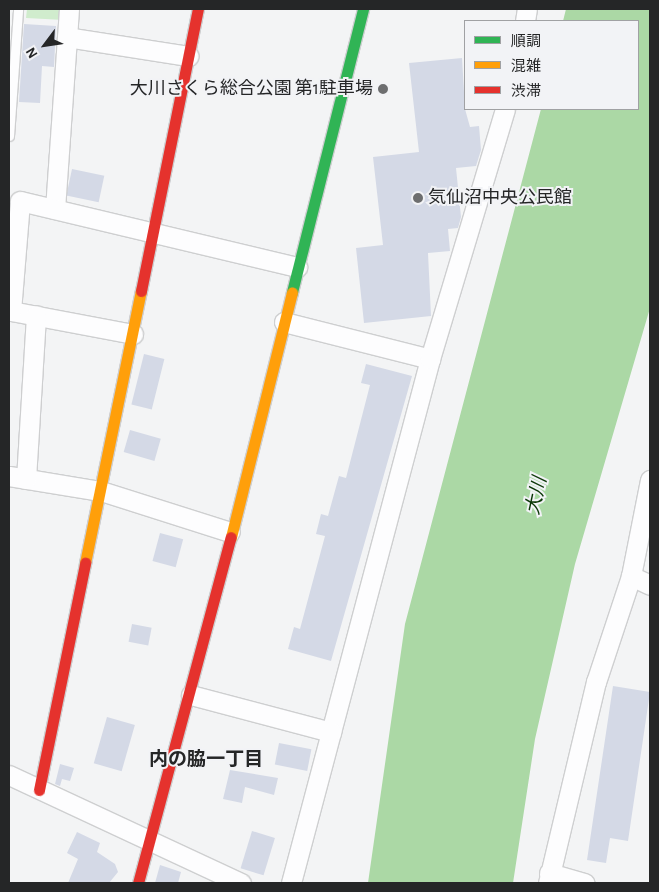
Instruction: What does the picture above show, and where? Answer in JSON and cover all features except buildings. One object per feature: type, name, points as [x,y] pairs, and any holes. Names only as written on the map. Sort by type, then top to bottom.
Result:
[{"type":"street","points":[[55,209],[69,9]]},
{"type":"street","points":[[39,790],[198,9]]},
{"type":"street","points":[[138,883],[191,695],[230,532],[363,9]]},
{"type":"street","points":[[67,37],[189,56]]},
{"type":"street","points":[[290,883],[430,358],[505,110]]},
{"type":"street","points":[[133,334],[11,311],[20,201],[297,267]]},
{"type":"street","points":[[36,315],[18,477],[101,491],[230,532]]},
{"type":"street","points":[[284,322],[430,358]]},
{"type":"street","points":[[586,883],[549,878],[596,682],[631,576],[650,480]]},
{"type":"street","points":[[631,576],[650,585]]},
{"type":"street","points":[[191,695],[330,732]]},
{"type":"street","points":[[9,775],[241,883]]},
{"type":"lane","points":[[9,136],[18,9]]},
{"type":"shaded area","points":[[27,9],[65,9],[64,20],[26,18]]},
{"type":"water","name":"大川","points":[[566,9],[650,9],[650,308],[575,564],[535,739],[513,883],[368,883],[405,624],[541,110],[639,110],[639,20],[563,20]]},
{"type":"traffic: fast","points":[[292,292],[363,9]]},
{"type":"traffic: slow","points":[[85,563],[141,291]]},
{"type":"traffic: slow","points":[[231,537],[292,292]]},
{"type":"traffic: jam","points":[[141,291],[198,9]]},
{"type":"traffic: jam","points":[[138,883],[231,537]]},
{"type":"traffic: jam","points":[[39,790],[85,563]]},
{"type":"place","name":"大川さくら総合公園 第1駐車場","points":[[383,89]]},
{"type":"place","name":"気仙沼中央公民館","points":[[418,198]]},
{"type":"district","name":"内の脇一丁目","points":[[206,760]]}]
